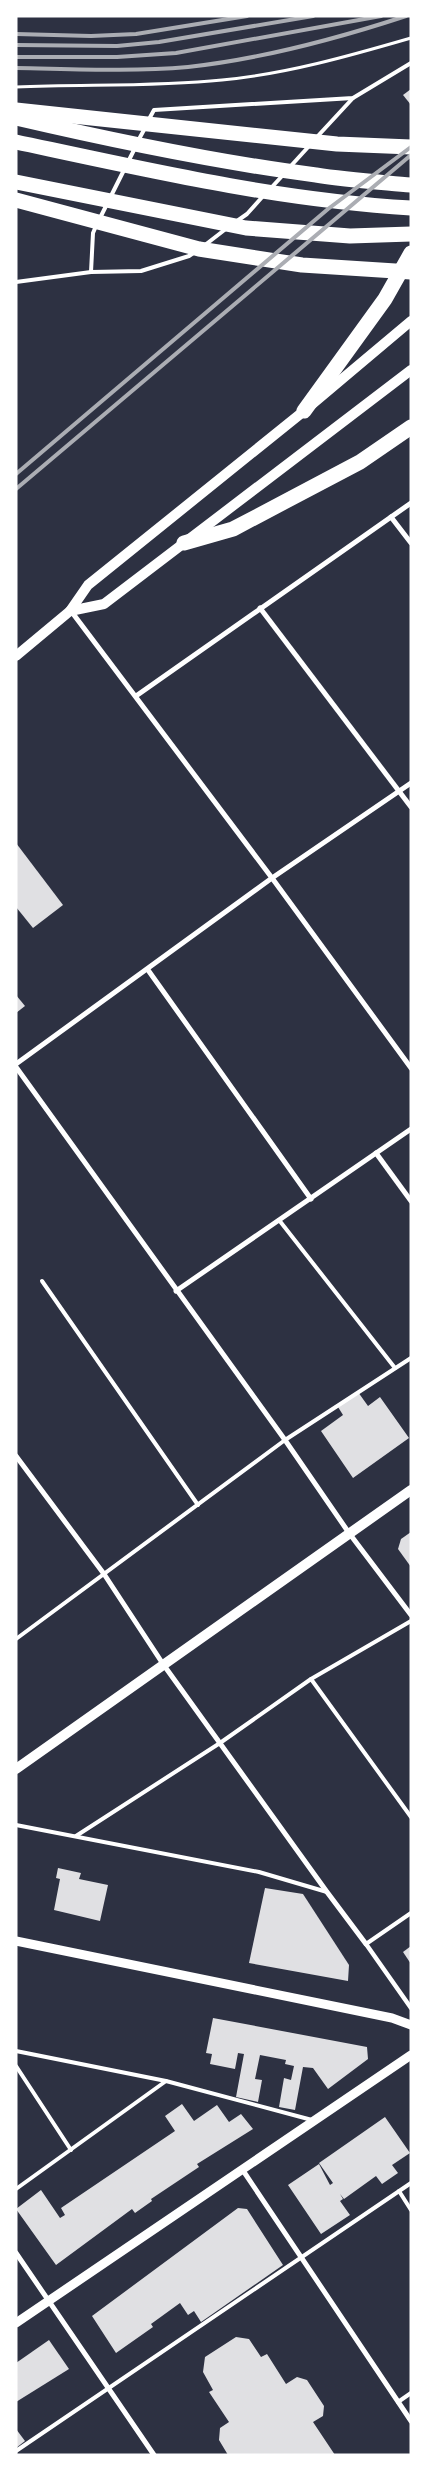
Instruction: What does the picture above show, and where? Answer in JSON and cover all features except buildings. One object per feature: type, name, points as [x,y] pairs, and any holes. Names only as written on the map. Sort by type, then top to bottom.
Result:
[{"type":"highway","points":[[16,110],[337,144],[411,147]]},
{"type":"highway","points":[[16,118],[128,144],[240,164],[316,176],[411,185]]},
{"type":"highway","points":[[16,142],[212,184],[297,198],[411,208]]},
{"type":"highway","points":[[16,182],[246,228],[350,236],[411,234]]},
{"type":"highway","points":[[16,200],[199,249],[302,265],[411,272]]},
{"type":"highway","points":[[304,411],[385,299],[411,253]]},
{"type":"highway","points":[[184,543],[233,529],[360,462],[411,427]]},
{"type":"main road","points":[[16,656],[70,611],[88,585],[304,411],[411,321]]},
{"type":"main road","points":[[70,611],[104,604],[411,370]]},
{"type":"main road","points":[[16,1769],[411,1490]]},
{"type":"street","points":[[136,696],[411,503]]},
{"type":"street","points":[[391,517],[411,543]]},
{"type":"street","points":[[260,608],[411,807]]},
{"type":"street","points":[[70,611],[272,878],[411,1068]]},
{"type":"street","points":[[411,783],[272,878],[16,1066],[285,1440],[349,1533],[411,1615]]},
{"type":"street","points":[[148,970],[311,1199]]},
{"type":"street","points":[[176,1291],[411,1129]]},
{"type":"street","points":[[376,1153],[411,1200]]},
{"type":"street","points":[[16,1456],[104,1574],[163,1664],[411,2008]]},
{"type":"street","points":[[16,1941],[392,2018],[411,2025]]},
{"type":"street","points":[[16,2323],[411,2055]]},
{"type":"street","points":[[242,2169],[411,2421]]},
{"type":"street","points":[[16,2253],[154,2455]]},
{"type":"lane","points":[[16,282],[91,272],[141,271],[189,256],[248,214],[353,98],[411,63]]},
{"type":"lane","points":[[91,272],[93,233],[154,110],[353,98]]},
{"type":"lane","points":[[279,1220],[395,1368]]},
{"type":"lane","points":[[42,1281],[198,1505]]},
{"type":"lane","points":[[16,1639],[285,1440],[411,1358]]},
{"type":"lane","points":[[76,1836],[220,1743],[311,1679],[411,1621]]},
{"type":"lane","points":[[311,1679],[411,1817]]},
{"type":"lane","points":[[16,1825],[259,1872],[327,1892]]},
{"type":"lane","points":[[366,1944],[411,1913]]},
{"type":"lane","points":[[16,2051],[166,2081],[314,2120]]},
{"type":"lane","points":[[16,2066],[71,2150]]},
{"type":"lane","points":[[16,2189],[166,2081]]},
{"type":"lane","points":[[23,2455],[18,2450],[411,2183]]},
{"type":"lane","points":[[398,2191],[411,2210]]},
{"type":"lane","points":[[398,2402],[411,2393]]},
{"type":"path","points":[[16,87],[79,84],[160,84],[222,80],[268,74],[354,55],[411,38]]},
{"type":"railway","points":[[16,34],[91,36],[136,34],[247,16]]},
{"type":"railway","points":[[16,45],[117,46],[159,42],[313,16]]},
{"type":"railway","points":[[16,57],[117,57],[176,53],[381,16]]},
{"type":"railway","points":[[16,68],[102,70],[188,67],[243,59],[298,47],[353,33],[406,16]]},
{"type":"railway","points":[[16,474],[328,209],[411,147]]},
{"type":"railway","points":[[16,489],[411,155]]}]
